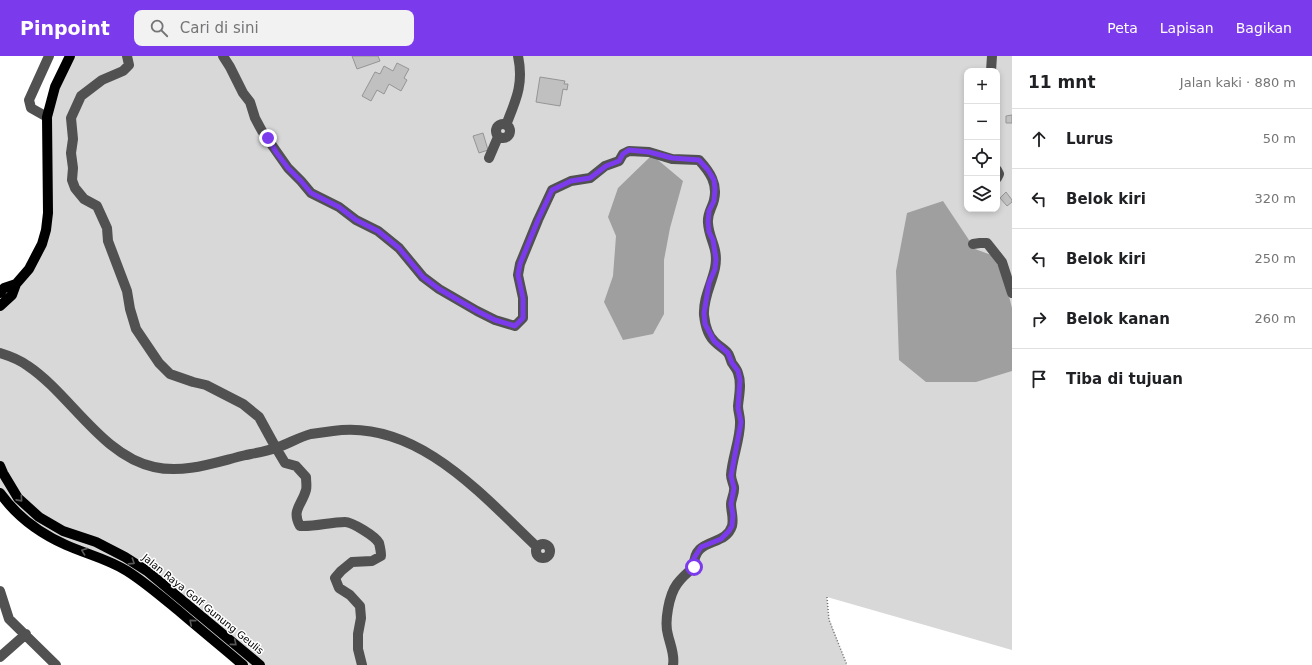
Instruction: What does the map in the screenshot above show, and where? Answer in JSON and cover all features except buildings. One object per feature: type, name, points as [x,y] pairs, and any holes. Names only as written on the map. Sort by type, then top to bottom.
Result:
[{"type":"main road","points":[[0,306],[12,295],[16,284],[29,269],[42,244],[46,230],[48,213],[47,117],[55,87],[70,56]]},
{"type":"main road","points":[[0,293],[4,288],[16,284]]},
{"type":"main road","name":"Jalan Raya Golf Gunung Geulis","points":[[0,466],[18,498],[39,517],[63,531],[96,542],[125,557],[146,571],[260,665]]},
{"type":"main road","name":"Jalan Raya Golf Gunung Geulis","points":[[0,493],[9,506],[26,522],[41,532],[67,545],[95,555],[126,570],[149,586],[243,665]]},
{"type":"street","points":[[47,117],[31,108],[29,100],[49,56]]},
{"type":"street","points":[[127,56],[129,64],[123,71],[102,80],[81,96],[71,118],[73,139],[72,180],[84,199],[96,206],[107,228],[108,241],[127,291],[130,309],[136,329],[159,363],[170,374],[206,385],[243,404],[259,417],[285,463],[296,466],[306,477],[306,489],[298,508],[296,518],[300,526],[310,527],[347,522],[372,536],[379,543],[381,556],[372,561],[352,562],[335,578],[339,588],[350,595],[360,606],[361,618],[358,634],[358,649],[362,665]]},
{"type":"street","points":[[223,56],[250,102],[255,118],[262,131],[280,157],[311,193],[339,207],[356,220],[378,231],[399,248],[423,277],[439,289],[495,320],[515,326],[523,318],[523,298],[518,275],[520,264],[552,190],[571,181],[590,178],[606,166],[619,161],[623,154],[629,150],[649,152],[672,158],[699,160],[708,170],[714,180],[715,189],[714,201],[709,211],[708,222],[715,247],[716,259],[715,269],[709,283],[704,313],[705,324],[711,337],[728,353],[732,363],[738,371],[740,380],[738,408],[741,422],[731,476],[734,488],[731,504],[733,515],[732,526],[721,539],[701,547],[694,558],[694,567],[685,574],[676,585],[668,608],[667,633],[671,644],[674,661],[673,665]]},
{"type":"street","points":[[489,158],[498,137],[507,137],[509,133],[509,129],[506,125],[517,98],[521,77],[518,56]]},
{"type":"street","points":[[992,56],[992,68]]},
{"type":"street","points":[[973,244],[987,243],[995,253],[1002,262],[1012,293]]},
{"type":"street","points":[[0,353],[28,366],[39,374],[63,397],[89,426],[121,452],[137,461],[153,467],[185,469],[276,448],[311,434],[356,429],[379,432],[406,441],[430,454],[466,480],[537,547]]},
{"type":"street","points":[[0,592],[9,619],[56,665]]},
{"type":"street","points":[[0,657],[26,634]]},
{"type":"path","points":[[827,597],[829,620],[847,665]]},
{"type":"shaded area","points":[[70,56],[1012,56],[1012,650],[827,597],[829,618],[847,665],[243,665],[149,587],[46,535],[0,493],[0,292],[16,284],[42,244],[47,117]]},
{"type":"shaded area","points":[[652,155],[683,181],[670,228],[664,260],[664,314],[653,334],[623,340],[604,302],[613,276],[616,236],[608,217],[618,188]]},
{"type":"shaded area","points":[[943,201],[975,249],[994,256],[1000,261],[1012,308],[1012,371],[976,382],[926,382],[899,360],[896,271],[907,213]]},
{"type":"route","points":[[268,138],[288,168],[311,193],[339,207],[352,218],[378,231],[392,241],[423,277],[439,289],[495,320],[515,326],[523,318],[523,298],[518,275],[520,264],[552,190],[571,181],[590,178],[606,166],[619,161],[623,154],[629,150],[649,152],[672,158],[699,160],[714,180],[715,189],[714,201],[709,211],[708,222],[716,259],[715,269],[709,283],[704,313],[705,324],[714,341],[728,353],[732,363],[738,371],[740,380],[738,408],[741,422],[731,476],[734,488],[731,504],[733,515],[732,526],[721,539],[701,547],[694,558],[694,567]]}]
